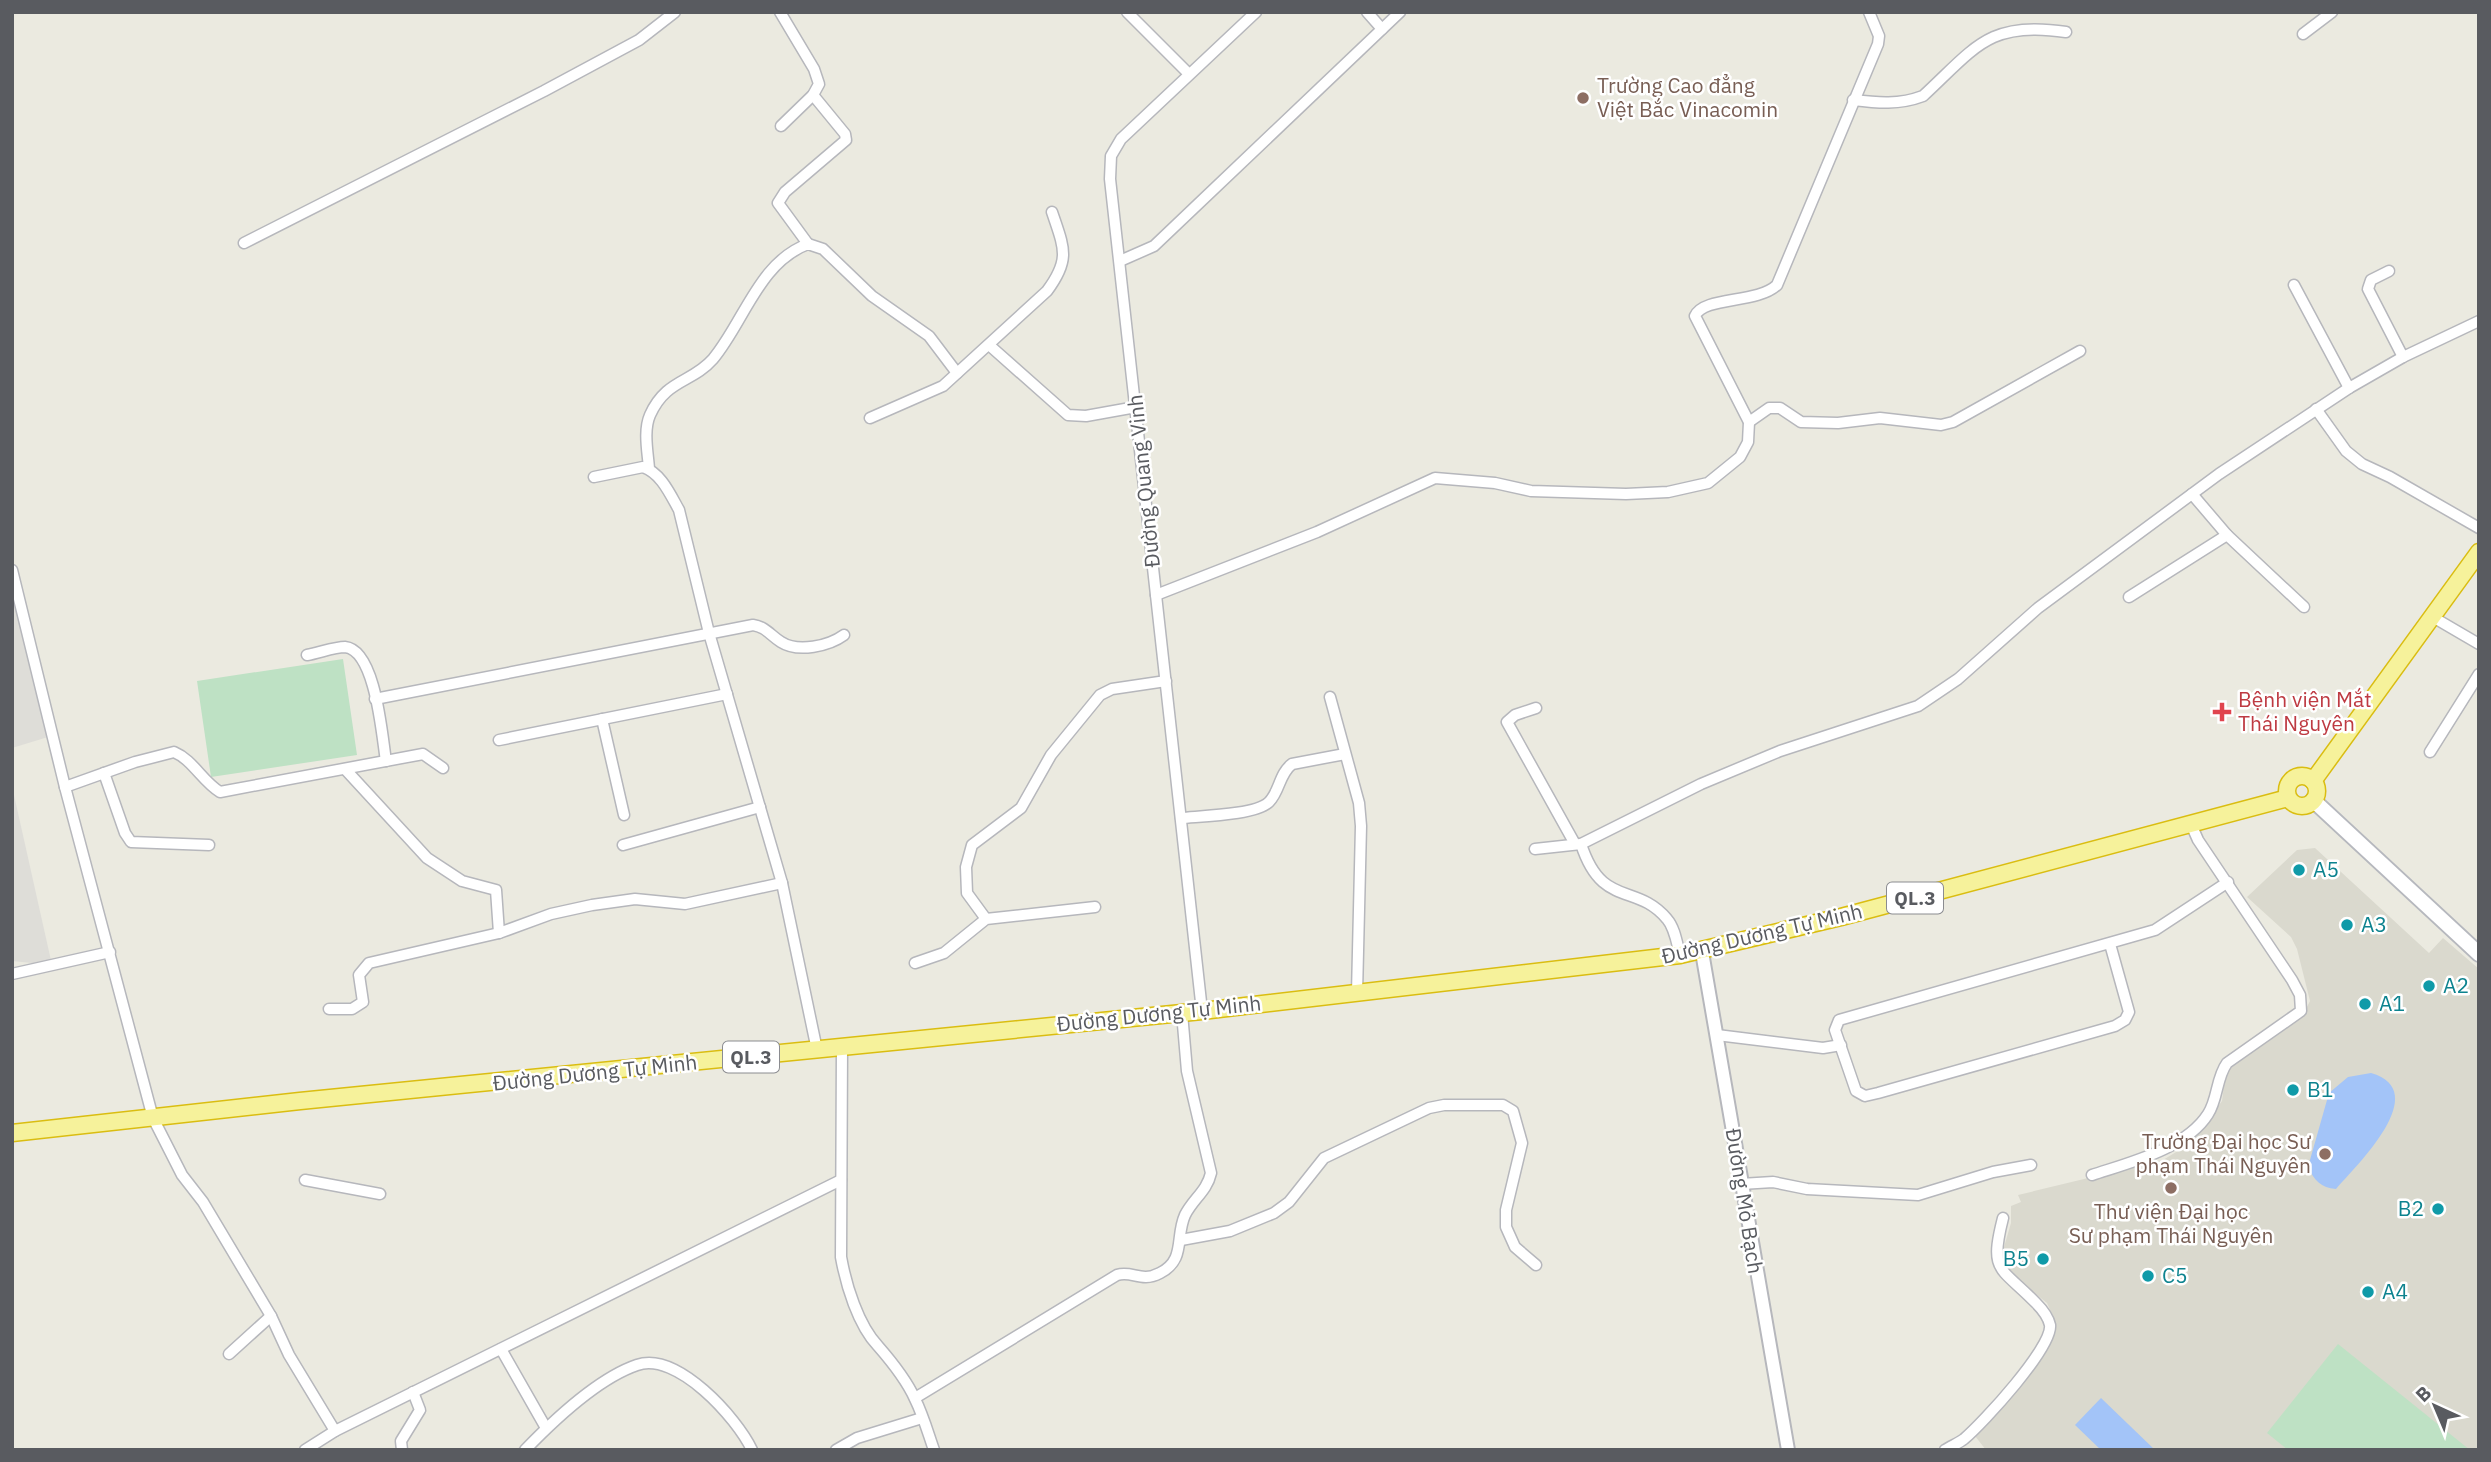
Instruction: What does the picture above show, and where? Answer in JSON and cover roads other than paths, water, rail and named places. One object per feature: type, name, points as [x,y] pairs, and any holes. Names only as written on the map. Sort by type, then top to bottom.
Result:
[{"type":"highway","points":[[2313,800],[2316,794],[2313,781],[2479,552]]},
{"type":"highway","points":[[2288,798],[2286,791],[2293,779],[2300,776],[2313,781]]},
{"type":"highway","name":"Đường Dương Tự Minh","points":[[12,1133],[1202,1011],[1702,952],[2000,876],[2190,822],[2288,798]]},
{"type":"highway","name":"QL.3","points":[[2288,798],[2300,806],[2313,800]]},
{"type":"main road","points":[[2313,800],[2479,954]]},
{"type":"street","points":[[244,243],[544,91],[639,40],[675,12]]},
{"type":"street","points":[[780,12],[818,76],[819,84],[813,95],[781,126]]},
{"type":"street","points":[[1127,12],[1189,74]]},
{"type":"street","name":"Đường Quang Vinh","points":[[1202,1011],[1120,261],[1111,156],[1121,139],[1256,12]]},
{"type":"street","points":[[1367,12],[1382,29]]},
{"type":"street","points":[[1120,261],[1154,246],[1400,12]]},
{"type":"street","points":[[1156,595],[1317,532],[1435,478],[1495,483],[1531,491],[1626,494],[1668,492],[1708,483],[1740,457],[1748,442],[1749,422],[1695,316],[1704,306],[1760,296],[1777,285],[1878,44],[1879,36],[1869,12]]},
{"type":"street","points":[[2303,34],[2332,12]]},
{"type":"street","points":[[1853,100],[1884,104],[1910,101],[1923,96],[1989,38],[2033,27],[2066,32]]},
{"type":"street","points":[[813,95],[846,137],[839,149],[785,192],[778,203],[808,244],[823,250],[872,296],[929,336],[957,373]]},
{"type":"street","points":[[870,418],[924,397],[957,373],[1046,291],[1060,273],[1065,260],[1064,246],[1052,212]]},
{"type":"street","points":[[649,469],[646,425],[662,395],[671,385],[713,359],[769,272],[808,244]]},
{"type":"street","points":[[2389,271],[2371,281],[2368,289],[2403,357]]},
{"type":"street","points":[[2294,285],[2348,388]]},
{"type":"street","points":[[1535,849],[1578,844],[1701,784],[1780,751],[1918,706],[1958,679],[2038,608],[2192,494],[2348,388],[2403,357],[2479,321]]},
{"type":"street","points":[[989,345],[1068,415],[1077,417],[1136,407]]},
{"type":"street","points":[[1749,422],[1769,408],[1780,408],[1801,422],[1838,423],[1880,418],[1941,425],[1953,422],[2080,351]]},
{"type":"street","points":[[2316,410],[2346,451],[2362,464],[2479,528]]},
{"type":"street","points":[[594,477],[643,467],[649,469],[665,486],[679,510],[709,633],[782,883],[817,1050]]},
{"type":"street","points":[[2192,494],[2227,535],[2304,607]]},
{"type":"street","points":[[2129,597],[2227,535]]},
{"type":"street","points":[[12,570],[65,787],[153,1118],[182,1175],[202,1202],[271,1316],[289,1355],[335,1431]]},
{"type":"street","points":[[2431,616],[2479,644]]},
{"type":"street","points":[[375,699],[753,625],[762,626],[786,645],[832,644],[844,635]]},
{"type":"street","points":[[307,655],[345,647],[352,649],[366,663],[386,761]]},
{"type":"street","points":[[2430,752],[2479,674]]},
{"type":"street","points":[[986,919],[967,893],[966,867],[972,845],[1021,808],[1051,755],[1100,695],[1112,689],[1166,681]]},
{"type":"street","points":[[499,740],[727,694]]},
{"type":"street","points":[[1330,697],[1359,803],[1362,825],[1357,993]]},
{"type":"street","points":[[1536,708],[1515,715],[1507,722],[1578,844],[1588,868],[1610,888],[1648,905],[1668,920],[1680,955]]},
{"type":"street","points":[[602,719],[624,815]]},
{"type":"street","points":[[65,787],[174,752],[188,760],[200,776],[220,792],[423,754],[443,768]]},
{"type":"street","points":[[1181,818],[1260,809],[1275,795],[1285,769],[1292,764],[1345,754]]},
{"type":"street","points":[[345,769],[427,858],[462,881],[491,886],[496,890],[499,933]]},
{"type":"street","points":[[104,773],[131,842],[209,845]]},
{"type":"street","points":[[623,845],[760,807]]},
{"type":"street","points":[[2092,1175],[2159,1152],[2190,1132],[2208,1114],[2221,1071],[2227,1063],[2301,1011],[2302,1003],[2296,987],[2190,822]]},
{"type":"street","points":[[328,1009],[352,1009],[363,1002],[359,975],[369,963],[499,933],[551,914],[592,905],[635,899],[685,904],[782,883]]},
{"type":"street","points":[[2110,944],[2129,1012],[2125,1020],[2115,1026],[1865,1096],[1856,1091],[1835,1031],[1839,1020],[2110,944],[2167,924],[2228,883]]},
{"type":"street","points":[[915,963],[944,953],[986,919],[1095,907]]},
{"type":"street","points":[[12,974],[110,952]]},
{"type":"street","name":"Đường Mỏ Bạch","points":[[1702,952],[1741,1184],[1790,1446]]},
{"type":"street","points":[[915,1398],[1117,1275],[1123,1273],[1142,1279],[1159,1274],[1174,1262],[1187,1211],[1203,1192],[1211,1173],[1187,1071],[1182,1013]]},
{"type":"street","points":[[1717,1035],[1823,1048],[1841,1045]]},
{"type":"street","points":[[842,1047],[843,1272],[864,1325],[877,1346],[891,1359],[915,1398],[934,1450]]},
{"type":"street","points":[[1181,1240],[1230,1230],[1274,1213],[1289,1202],[1324,1157],[1418,1113],[1444,1105],[1503,1105],[1513,1111],[1522,1143],[1506,1210],[1506,1227],[1515,1247],[1536,1265]]},
{"type":"street","points":[[1741,1184],[1773,1182],[1808,1189],[1918,1195],[1993,1172],[2031,1165]]},
{"type":"street","points":[[305,1180],[380,1194]]},
{"type":"street","points":[[305,1450],[335,1431],[841,1180]]},
{"type":"street","points":[[1945,1450],[1963,1440],[2026,1371],[2048,1342],[2050,1326],[2045,1312],[2004,1273],[1996,1261],[1996,1247],[2004,1218]]},
{"type":"street","points":[[229,1353],[271,1316]]},
{"type":"street","points":[[501,1349],[546,1428]]},
{"type":"street","points":[[525,1450],[546,1428],[622,1372],[639,1364],[653,1363],[673,1370],[713,1398],[736,1422],[752,1450]]},
{"type":"street","points":[[402,1450],[401,1441],[420,1410],[413,1392]]},
{"type":"street","points":[[836,1450],[857,1438],[922,1418]]},
{"type":"water","points":[[2371,1073],[2388,1082],[2395,1095],[2393,1112],[2385,1129],[2359,1164],[2336,1189],[2326,1187],[2308,1167],[2329,1093],[2348,1077]]},
{"type":"water","points":[[2101,1398],[2155,1450],[2101,1450],[2075,1425]]},
{"type":"place","name":"Trường Cao đẳng Việt Bắc Vinacomin","points":[[1583,98]]},
{"type":"place","name":"Bệnh viện Mắt Thái Nguyên","points":[[2222,712]]},
{"type":"place","name":"A5","points":[[2299,870]]},
{"type":"place","name":"A3","points":[[2347,925]]},
{"type":"place","name":"A2","points":[[2429,986]]},
{"type":"place","name":"A1","points":[[2365,1004]]},
{"type":"place","name":"B1","points":[[2293,1090]]},
{"type":"place","name":"Trường Đại học Sư phạm Thái Nguyên","points":[[2325,1154]]},
{"type":"place","name":"Thư viện Đại học Sư phạm Thái Nguyên","points":[[2171,1188]]},
{"type":"place","name":"B2","points":[[2438,1209]]},
{"type":"place","name":"B5","points":[[2043,1259]]},
{"type":"place","name":"C5","points":[[2148,1276]]},
{"type":"place","name":"A4","points":[[2368,1292]]}]
